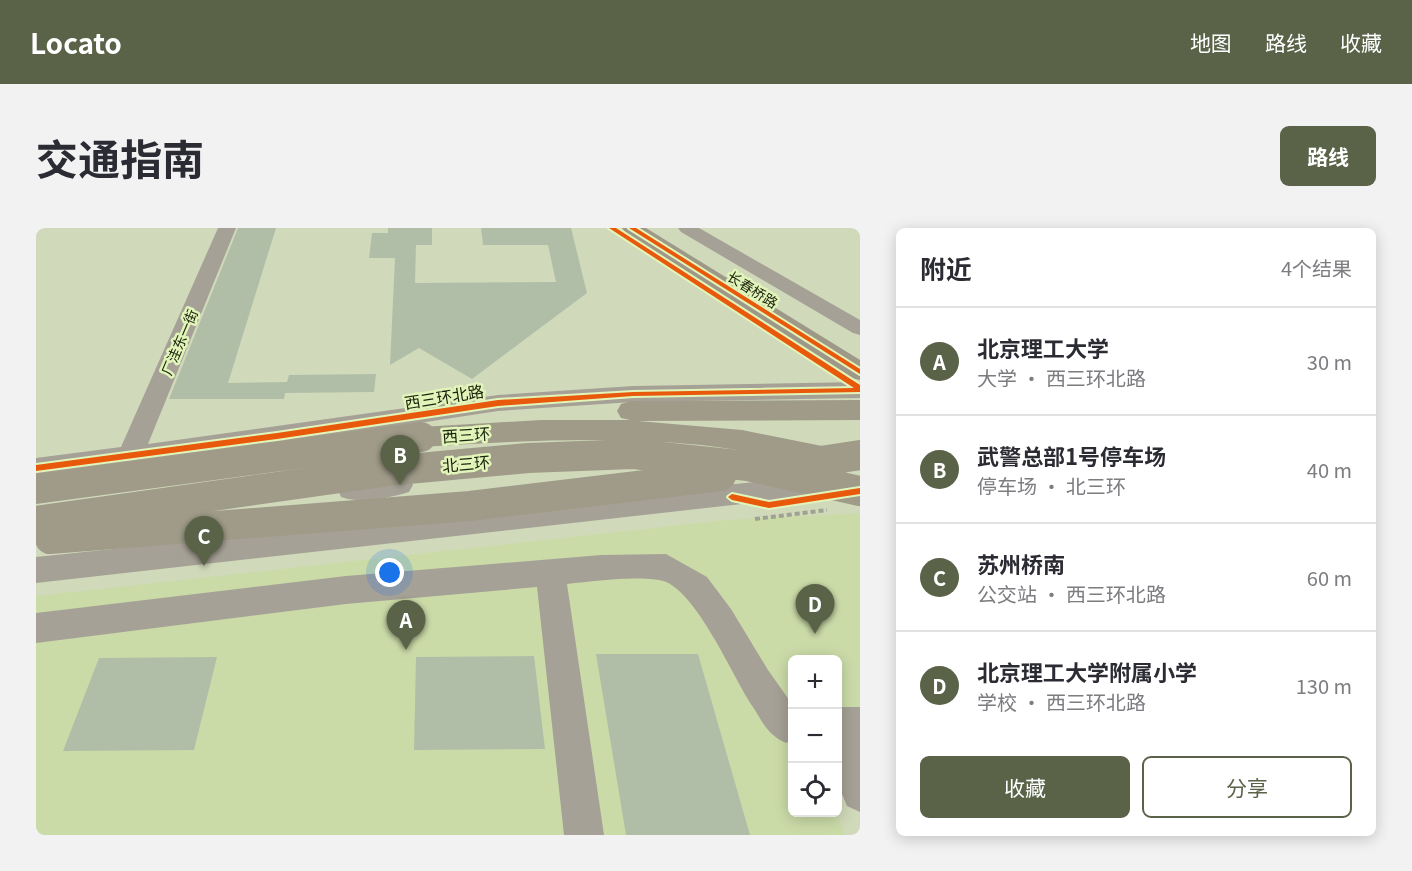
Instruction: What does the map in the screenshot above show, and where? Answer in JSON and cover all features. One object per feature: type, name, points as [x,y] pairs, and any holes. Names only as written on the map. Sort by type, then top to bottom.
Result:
[{"type":"highway","points":[[421,437],[502,419],[590,410],[860,410]]},
{"type":"highway","name":"西三环","points":[[36,489],[421,437],[508,431],[635,430],[741,440],[860,464]]},
{"type":"highway","name":"北三环","points":[[36,521],[397,470],[540,457],[633,454],[748,466],[848,500]]},
{"type":"highway","points":[[36,540],[441,509],[654,486],[860,455]]},
{"type":"main road","name":"长春桥路","points":[[632,228],[661,237],[860,347]]},
{"type":"main road","name":"长春桥路","points":[[661,237],[860,372]]},
{"type":"main road","points":[[661,237],[678,266],[860,384]]},
{"type":"street","name":"厂洼东一街","points":[[130,457],[227,228]]},
{"type":"street","name":"长春桥路","points":[[687,228],[860,329]]},
{"type":"street","name":"西三环北路","points":[[36,468],[130,457],[498,403],[633,394],[860,390]]},
{"type":"street","points":[[278,436],[278,545]]},
{"type":"street","points":[[36,570],[732,496],[860,480]]},
{"type":"street","points":[[155,489],[400,485]]},
{"type":"street","points":[[36,628],[270,597],[550,572],[666,567],[696,586],[720,619],[756,682],[786,725]]},
{"type":"street","points":[[550,572],[584,835]]},
{"type":"street","points":[[842,725],[860,725]]},
{"type":"street","points":[[842,749],[860,793]]},
{"type":"path","points":[[755,519],[848,500]]},
{"type":"shaded area","points":[[860,513],[860,721],[842,722],[842,655],[788,655],[788,817],[838,817],[845,835],[36,835],[36,596],[726,520]]},
{"type":"building","points":[[238,228],[276,228],[228,383],[287,382],[289,375],[376,374],[374,392],[285,393],[284,399],[169,399]]},
{"type":"building","points":[[388,228],[432,228],[432,245],[416,245],[415,283],[556,282],[548,245],[483,245],[481,228],[571,228],[587,293],[472,379],[419,348],[390,365],[395,258],[369,258],[372,233],[388,233]]},
{"type":"building","points":[[596,654],[698,654],[750,835],[626,835]]},
{"type":"building","points":[[534,656],[545,749],[414,750],[416,657]]},
{"type":"building","points":[[217,657],[194,750],[63,751],[99,658]]},
{"type":"cycle path","points":[[612,228],[860,388]]},
{"type":"cycle path","points":[[632,228],[860,372]]},
{"type":"cycle path","points":[[36,468],[277,436],[498,403],[633,394],[860,390]]},
{"type":"cycle path","points":[[732,497],[769,505],[860,491]]},
{"type":"place","name":"武警总部1号停车场","points":[[400,485]]},
{"type":"place","name":"苏州桥南","points":[[204,566]]},
{"type":"place","name":"北京理工大学附属小学","points":[[815,634]]},
{"type":"place","name":"北京理工大学","points":[[406,650]]}]
